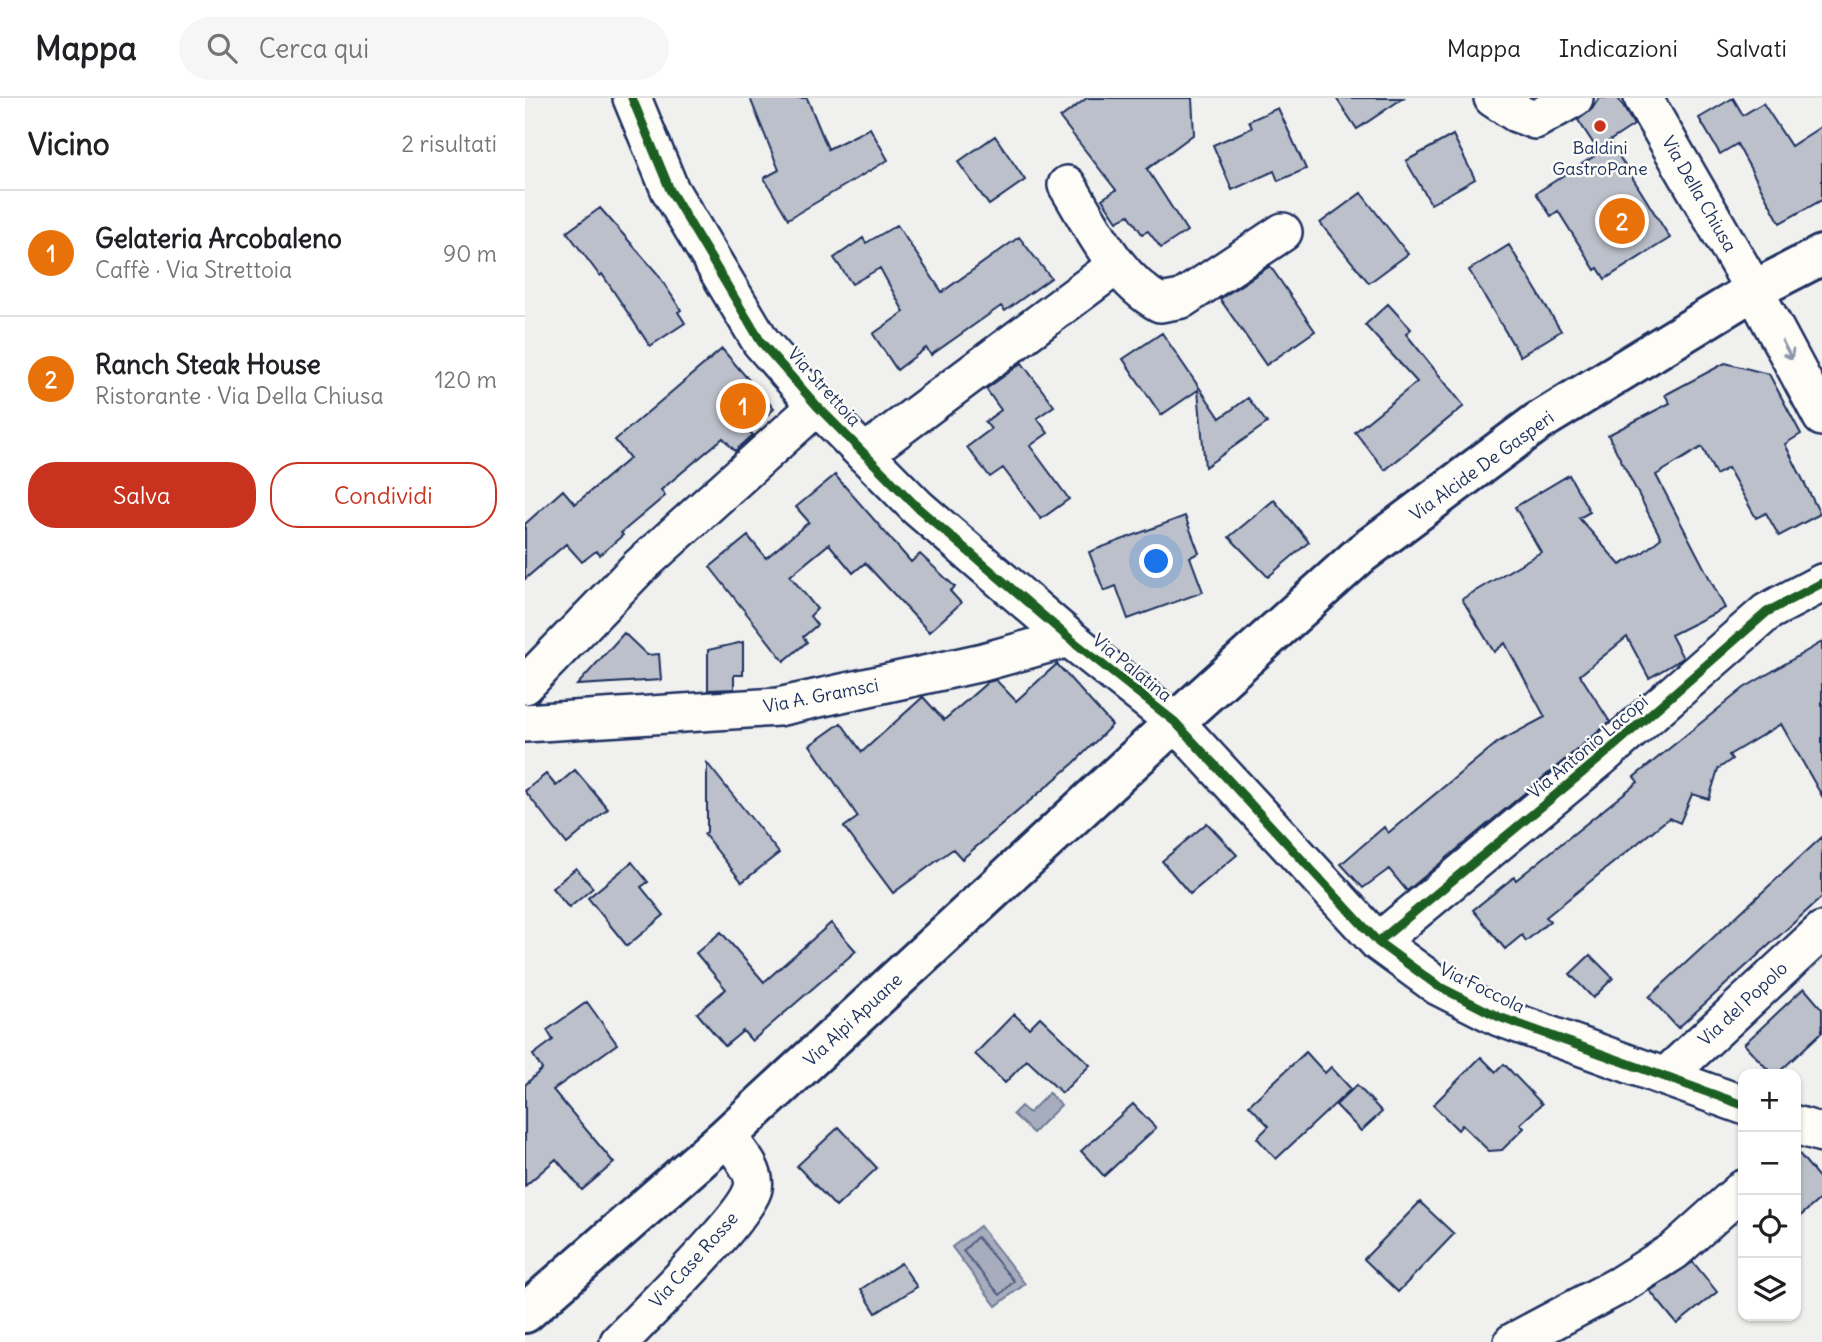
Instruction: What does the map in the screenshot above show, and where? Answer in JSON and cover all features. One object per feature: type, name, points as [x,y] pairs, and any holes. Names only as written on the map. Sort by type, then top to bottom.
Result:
[{"type":"main road","name":"Via Alcide De Gasperi","points":[[1175,722],[1361,554],[1538,422],[1754,290],[1822,255]]},
{"type":"main road","name":"Via Alpi Apuane","points":[[525,1313],[727,1136],[1175,722]]},
{"type":"street","name":"Via Strettoia","points":[[632,98],[670,190],[761,342],[817,406],[918,508],[1069,638]]},
{"type":"street","points":[[1493,98],[1516,113],[1535,120],[1574,98]]},
{"type":"street","name":"Via Della Chiusa","points":[[1643,98],[1754,290],[1822,416]]},
{"type":"street","points":[[1067,185],[1117,265],[1142,293],[1160,303],[1182,299],[1283,232]]},
{"type":"street","points":[[865,454],[1117,265]]},
{"type":"street","points":[[525,685],[638,568],[817,406]]},
{"type":"street","name":"Via Antonio Lacopi","points":[[1378,942],[1599,760],[1767,612],[1822,583]]},
{"type":"street","name":"Via Palatina","points":[[1069,638],[1175,722]]},
{"type":"street","name":"Via A. Gramsci","points":[[525,723],[778,707],[983,662],[1069,638]]},
{"type":"street","name":"Via Foccola","points":[[1175,722],[1378,942],[1438,986],[1499,1017],[1738,1103]]},
{"type":"street","name":"Via del Popolo","points":[[1665,1077],[1822,931]]},
{"type":"street","name":"Via Case Rosse","points":[[619,1342],[723,1232],[753,1189],[753,1175],[727,1136]]},
{"type":"street","points":[[1513,1342],[1619,1285],[1674,1251],[1738,1193]]},
{"type":"water","points":[[1049,1093],[1061,1105],[1033,1133],[1013,1114],[1021,1106],[1029,1113]]},
{"type":"water","points":[[980,1226],[1025,1284],[996,1306],[952,1247]]},
{"type":"building","points":[[750,98],[807,98],[828,149],[870,128],[888,160],[788,219],[764,178],[779,170]]},
{"type":"building","points":[[1087,98],[1192,98],[1194,134],[1147,169],[1187,231],[1161,248],[1148,231],[1142,234],[1129,215],[1117,221],[1102,199],[1116,190],[1060,118]]},
{"type":"building","points":[[1336,98],[1403,98],[1357,129]]},
{"type":"building","points":[[1599,98],[1618,98],[1634,125],[1597,149],[1578,120],[1592,109]]},
{"type":"building","points":[[1733,98],[1743,115],[1763,103],[1791,146],[1822,126],[1822,200],[1780,223],[1737,144],[1720,154],[1699,118]]},
{"type":"building","points":[[1278,108],[1306,169],[1278,181],[1274,171],[1232,190],[1213,145],[1252,128],[1249,121]]},
{"type":"building","points":[[1453,135],[1475,179],[1431,204],[1406,161]]},
{"type":"building","points":[[995,136],[1025,180],[989,205],[958,162]]},
{"type":"building","points":[[1612,145],[1670,238],[1605,279],[1598,268],[1595,270],[1558,211],[1551,216],[1536,193]]},
{"type":"building","points":[[1361,193],[1408,254],[1369,283],[1320,223]]},
{"type":"building","points":[[600,208],[657,273],[681,310],[678,312],[685,323],[650,346],[602,274],[600,276],[567,232]]},
{"type":"building","points":[[897,225],[942,292],[1019,237],[1051,278],[1005,311],[1001,306],[931,355],[926,348],[897,370],[873,334],[904,312],[880,268],[852,284],[834,258],[863,238],[866,243]]},
{"type":"building","points":[[1509,245],[1561,331],[1520,356],[1469,270]]},
{"type":"building","points":[[1270,266],[1315,331],[1266,365],[1220,299]]},
{"type":"building","points":[[1388,304],[1411,329],[1406,334],[1464,406],[1385,470],[1355,432],[1417,382],[1365,325]]},
{"type":"building","points":[[1162,333],[1220,418],[1248,398],[1267,423],[1205,467],[1198,390],[1161,415],[1123,359]]},
{"type":"building","points":[[722,349],[774,409],[749,431],[753,435],[735,451],[723,438],[661,490],[665,496],[621,533],[623,535],[600,555],[596,551],[582,562],[566,544],[525,579],[525,524],[563,490],[575,504],[630,458],[615,440]]},
{"type":"building","points":[[1022,363],[1054,406],[1037,418],[1048,433],[1030,446],[1069,499],[1041,519],[1003,468],[990,477],[967,447],[991,429],[985,422],[1001,410],[986,389]]},
{"type":"building","points":[[1725,363],[1769,374],[1801,434],[1785,444],[1820,514],[1779,536],[1766,513],[1756,518],[1728,468],[1716,475],[1702,447],[1656,475],[1725,608],[1671,635],[1683,658],[1649,678],[1627,637],[1580,675],[1610,722],[1407,891],[1389,869],[1363,888],[1341,864],[1384,827],[1388,833],[1498,742],[1545,717],[1505,643],[1494,652],[1462,599],[1541,552],[1515,507],[1569,475],[1590,512],[1579,518],[1620,565],[1641,554],[1661,538],[1608,435],[1670,403],[1665,395]]},
{"type":"building","points":[[835,475],[911,562],[920,554],[955,587],[950,591],[961,603],[929,632],[865,563],[853,573],[829,544],[790,576],[817,609],[810,616],[817,625],[803,637],[807,642],[784,661],[710,567],[748,536],[766,558],[809,522],[796,507]]},
{"type":"building","points":[[1274,500],[1309,542],[1268,577],[1229,537]]},
{"type":"building","points":[[1185,516],[1199,553],[1190,557],[1203,592],[1128,619],[1116,586],[1104,591],[1089,552]]},
{"type":"building","points":[[624,633],[647,655],[659,654],[661,680],[577,685]]},
{"type":"building","points":[[743,642],[743,675],[734,675],[734,689],[708,690],[708,650]]},
{"type":"building","points":[[1822,642],[1822,796],[1781,724],[1729,755],[1732,759],[1718,769],[1709,799],[1692,794],[1680,823],[1669,818],[1546,917],[1550,921],[1526,941],[1522,935],[1505,949],[1473,910],[1514,877],[1516,880],[1638,782],[1634,777],[1744,688]]},
{"type":"building","points":[[1057,664],[1112,725],[1074,763],[962,859],[953,849],[893,893],[844,827],[858,817],[810,745],[841,723],[862,752],[923,697],[944,720],[988,682],[996,680],[1016,701]]},
{"type":"building","points":[[707,763],[779,853],[742,882],[704,834],[707,832]]},
{"type":"building","points":[[575,770],[608,809],[567,844],[525,791],[546,774],[556,786]]},
{"type":"building","points":[[1207,823],[1237,855],[1190,894],[1162,861]]},
{"type":"building","points":[[1822,837],[1822,897],[1678,1028],[1649,997]]},
{"type":"building","points":[[632,862],[648,882],[641,887],[664,915],[627,946],[588,898]]},
{"type":"building","points":[[576,868],[593,888],[569,908],[552,888]]},
{"type":"building","points":[[831,923],[856,951],[752,1041],[743,1031],[725,1046],[697,1013],[726,989],[696,953],[721,932],[764,982]]},
{"type":"building","points":[[1590,955],[1613,978],[1593,998],[1570,974]]},
{"type":"building","points":[[1804,988],[1822,1009],[1822,1032],[1782,1069],[1767,1069],[1744,1044]]},
{"type":"building","points":[[587,1002],[617,1044],[553,1090],[614,1163],[582,1190],[556,1159],[525,1186],[525,1085],[542,1069],[533,1055],[553,1040],[547,1030]]},
{"type":"building","points":[[1014,1014],[1029,1028],[1040,1017],[1090,1065],[1062,1093],[1027,1060],[1005,1083],[975,1054]]},
{"type":"building","points":[[1306,1052],[1325,1073],[1331,1067],[1351,1089],[1276,1159],[1257,1138],[1269,1126],[1249,1105]]},
{"type":"building","points":[[1481,1057],[1496,1072],[1504,1064],[1542,1104],[1520,1124],[1524,1128],[1502,1150],[1489,1151],[1462,1125],[1458,1130],[1433,1105]]},
{"type":"building","points":[[1357,1085],[1382,1112],[1361,1131],[1336,1105]]},
{"type":"building","points":[[1133,1104],[1156,1128],[1104,1176],[1081,1151]]},
{"type":"building","points":[[839,1127],[877,1168],[836,1207],[797,1166]]},
{"type":"building","points":[[1801,1156],[1822,1181],[1822,1197],[1801,1216]]},
{"type":"building","points":[[1420,1202],[1454,1234],[1398,1292],[1364,1259]]},
{"type":"building","points":[[1693,1262],[1717,1292],[1677,1324],[1650,1291]]},
{"type":"building","points":[[901,1263],[917,1287],[876,1313],[861,1289]]},
{"type":"cycle path","points":[[632,98],[670,190],[761,342],[817,406],[918,508],[1069,638],[1175,722],[1378,942],[1438,986],[1499,1017],[1738,1103]]},
{"type":"cycle path","points":[[1378,942],[1599,759],[1767,612],[1822,583]]},
{"type":"place","name":"Baldini GastroPane","points":[[1600,126]]},
{"type":"place","name":"Ranch Steak House","points":[[1622,221]]},
{"type":"place","name":"Gelateria Arcobaleno","points":[[743,406]]}]
